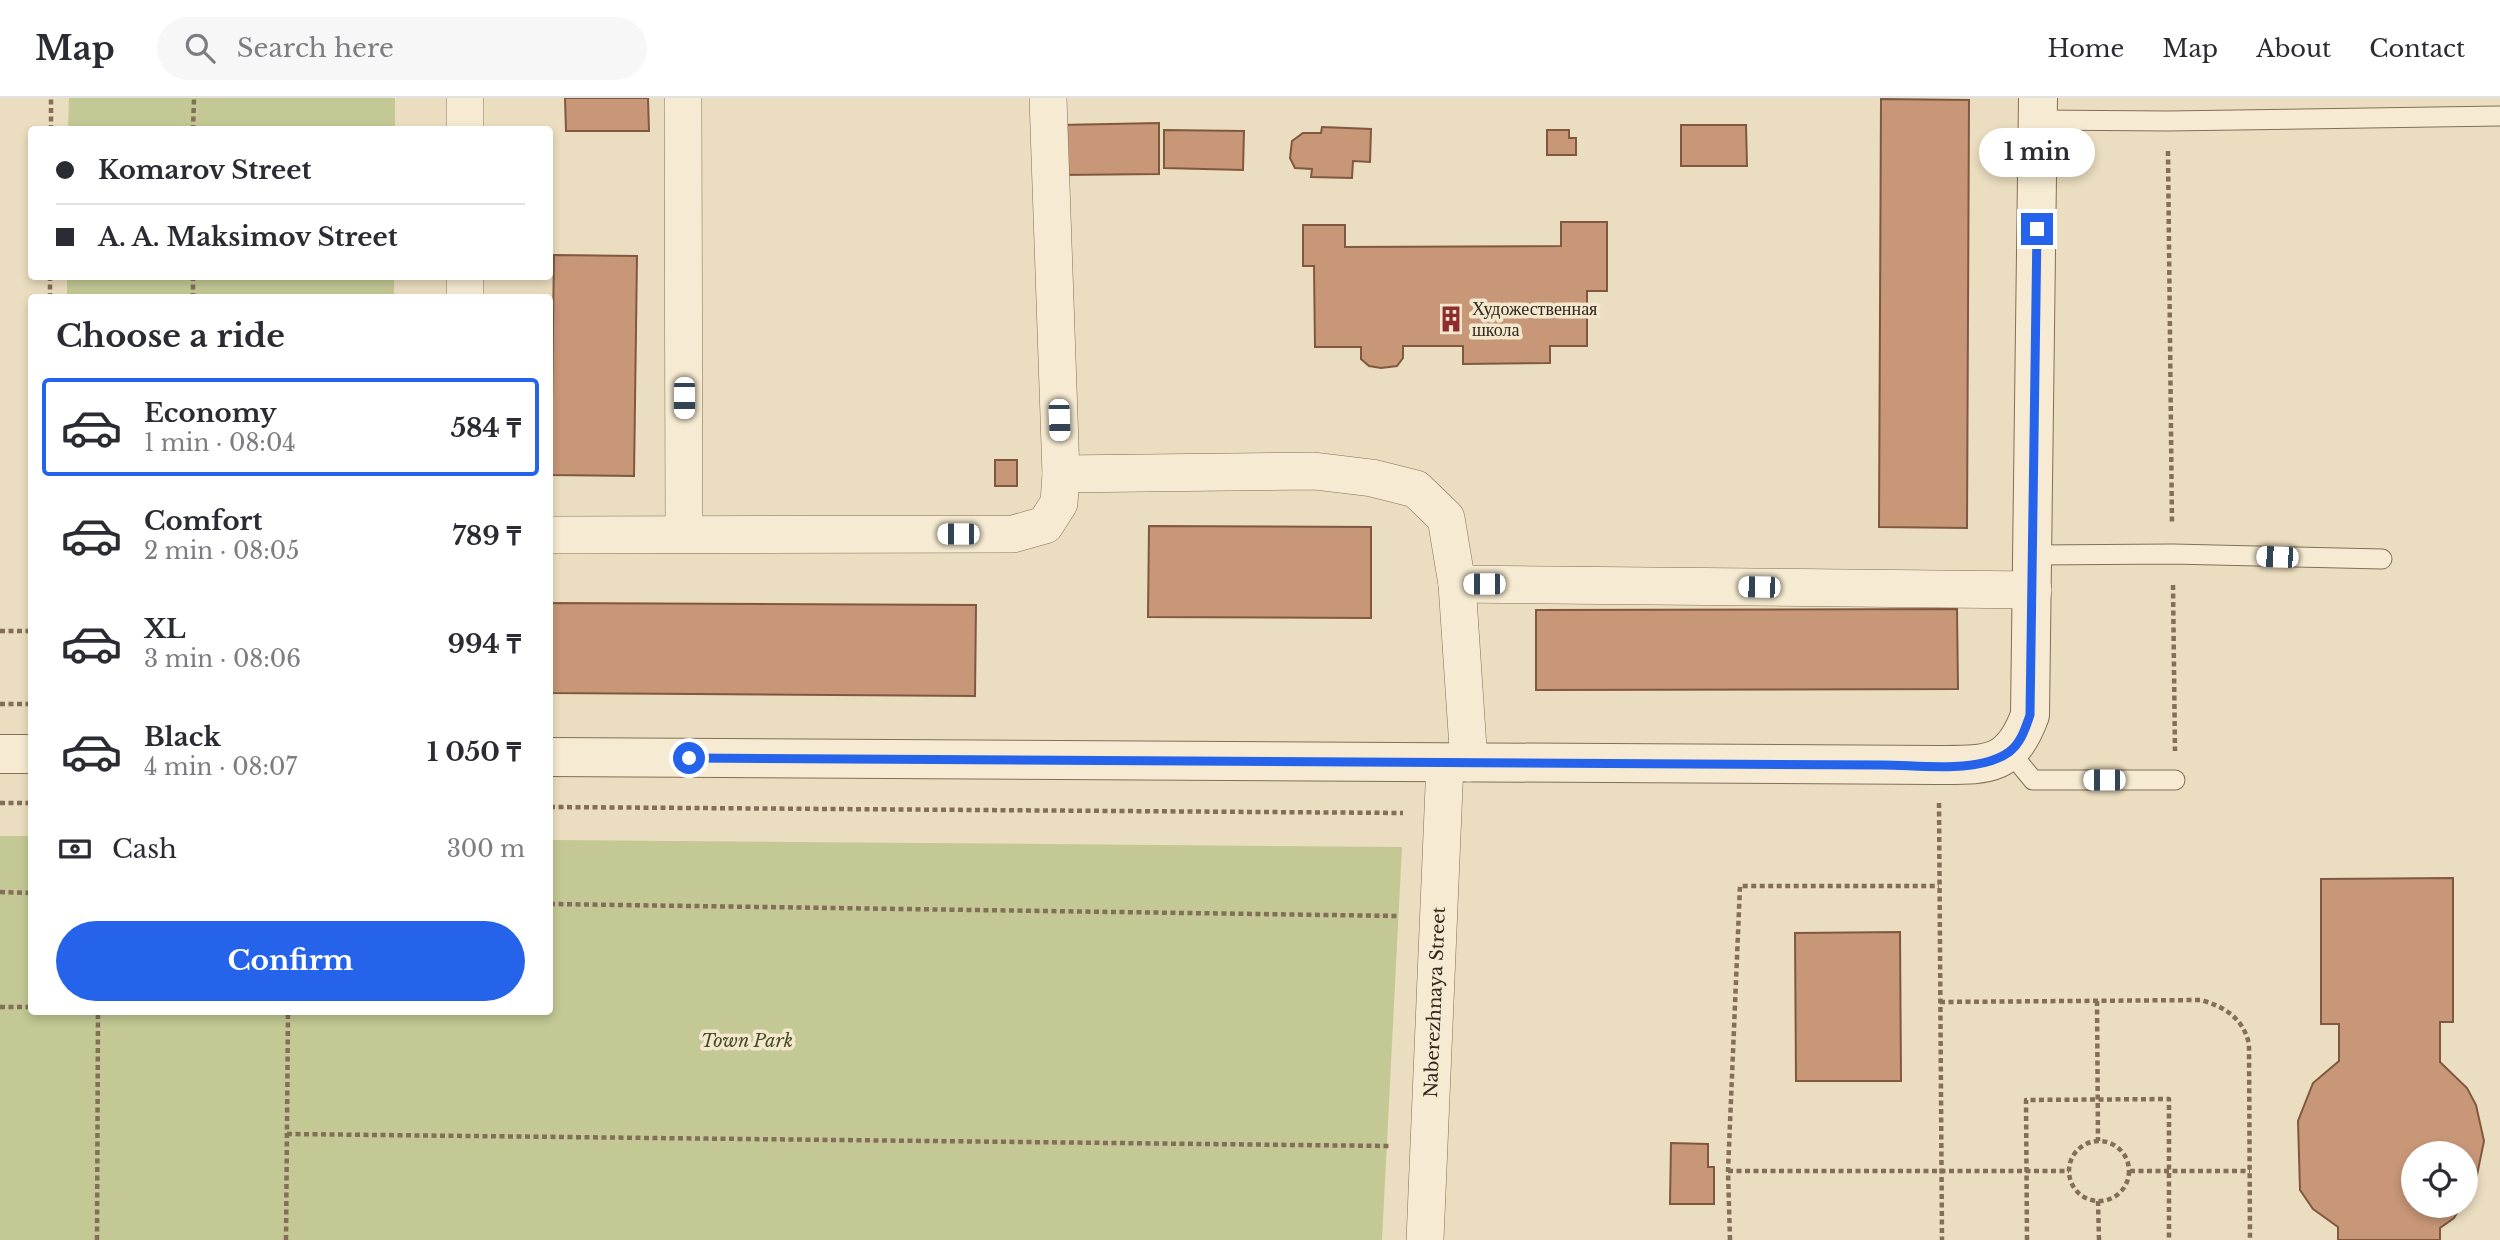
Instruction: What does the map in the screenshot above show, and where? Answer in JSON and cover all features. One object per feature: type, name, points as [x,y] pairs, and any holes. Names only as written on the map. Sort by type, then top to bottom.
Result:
[{"type":"street","points":[[465,98],[465,126]]},
{"type":"street","points":[[683,98],[684,534]]},
{"type":"street","points":[[553,535],[1013,534],[1045,525],[1059,503],[1061,474],[1048,98]]},
{"type":"street","points":[[553,757],[1457,763],[1991,763],[2010,752],[2022,737],[2030,715],[2039,109]]},
{"type":"street","name":"Naberezhnaya Street","points":[[1061,474],[1314,471],[1372,478],[1416,489],[1447,518],[1457,584],[1457,763],[1444,814],[1424,1240]]},
{"type":"street","points":[[1457,584],[2033,573]]},
{"type":"street","points":[[0,754],[28,754]]},
{"type":"lane","points":[[2039,109],[2168,121],[2500,116]]},
{"type":"lane","points":[[2033,573],[2172,554],[2382,559]]},
{"type":"lane","points":[[2010,752],[2033,780],[2175,780]]},
{"type":"path","points":[[51,98],[51,126]]},
{"type":"path","points":[[193,126],[194,98]]},
{"type":"path","points":[[2168,121],[2175,780]]},
{"type":"path","points":[[0,631],[28,631]]},
{"type":"path","points":[[0,704],[28,704]]},
{"type":"path","points":[[1938,765],[1942,1240]]},
{"type":"path","points":[[0,803],[28,803]]},
{"type":"path","points":[[553,807],[1444,814]]},
{"type":"path","points":[[1730,1240],[1728,1171],[1740,886],[1939,886]]},
{"type":"path","points":[[0,892],[28,893]]},
{"type":"path","points":[[553,904],[1440,917]]},
{"type":"path","points":[[1940,1002],[2201,1000],[2234,1016],[2246,1032],[2249,1044],[2250,1240]]},
{"type":"path","points":[[2097,1001],[2098,1141]]},
{"type":"path","points":[[0,1007],[28,1007]]},
{"type":"path","points":[[97,1240],[98,1015]]},
{"type":"path","points":[[286,1240],[288,1015]]},
{"type":"path","points":[[2027,1240],[2026,1100],[2169,1099],[2169,1240]]},
{"type":"path","points":[[287,1134],[1429,1147]]},
{"type":"path","points":[[2098,1141],[2119,1147],[2126,1157],[2130,1171],[2129,1180],[2123,1190],[2114,1198],[2098,1201],[2085,1198],[2076,1190],[2070,1180],[2069,1171],[2076,1152],[2091,1142],[2098,1141]]},
{"type":"path","points":[[1728,1171],[2069,1171]]},
{"type":"path","points":[[2130,1171],[2250,1171]]},
{"type":"path","points":[[2098,1201],[2099,1240]]},
{"type":"green space","points":[[69,98],[395,98],[395,126],[68,126]]},
{"type":"green space","points":[[67,280],[394,280],[394,294],[67,294]]},
{"type":"green space","name":"Town Park","points":[[0,836],[28,836],[28,1015],[553,1015],[553,840],[1402,847],[1382,1240],[0,1240]]},
{"type":"building","points":[[565,98],[648,98],[649,131],[566,131]]},
{"type":"building","points":[[1881,99],[1969,100],[1967,528],[1879,527]]},
{"type":"building","points":[[1159,123],[1159,174],[1060,175],[1059,125]]},
{"type":"building","points":[[1681,125],[1746,125],[1747,166],[1681,166]]},
{"type":"building","points":[[1322,127],[1371,129],[1370,162],[1353,161],[1352,178],[1311,177],[1312,169],[1295,168],[1290,158],[1292,141],[1303,133],[1321,133]]},
{"type":"building","points":[[1164,130],[1244,131],[1243,170],[1164,168]]},
{"type":"building","points":[[1547,130],[1569,130],[1569,138],[1576,138],[1576,155],[1547,155]]},
{"type":"building","name":"Художественная школа","points":[[1561,222],[1607,222],[1607,291],[1587,291],[1587,346],[1550,346],[1550,363],[1463,364],[1463,346],[1403,346],[1403,358],[1397,366],[1381,368],[1369,366],[1361,359],[1361,347],[1315,347],[1314,266],[1303,266],[1303,225],[1345,225],[1345,247],[1561,246]]},
{"type":"building","points":[[554,255],[637,256],[634,476],[553,475]]},
{"type":"building","points":[[995,460],[1017,460],[1017,486],[995,486]]},
{"type":"building","points":[[1149,526],[1371,527],[1371,618],[1148,617]]},
{"type":"building","points":[[553,603],[976,605],[975,696],[553,693]]},
{"type":"building","points":[[1957,609],[1958,689],[1536,690],[1536,610]]},
{"type":"building","points":[[2453,878],[2453,1022],[2440,1022],[2440,1062],[2467,1088],[2476,1105],[2484,1141],[2478,1170],[2478,1141],[2401,1141],[2401,1218],[2454,1218],[2440,1228],[2440,1240],[2338,1240],[2338,1227],[2313,1209],[2300,1190],[2298,1121],[2313,1083],[2339,1061],[2339,1024],[2321,1024],[2321,879]]},
{"type":"building","points":[[1900,932],[1901,1081],[1796,1081],[1795,933]]},
{"type":"building","points":[[1671,1143],[1708,1144],[1708,1167],[1714,1167],[1714,1204],[1670,1204]]},
{"type":"place","name":"Художественная школа","points":[[1451,319]]},
{"type":"route","points":[[689,758],[1524,764],[1991,763],[2010,752],[2022,737],[2030,715],[2037,229]]}]
